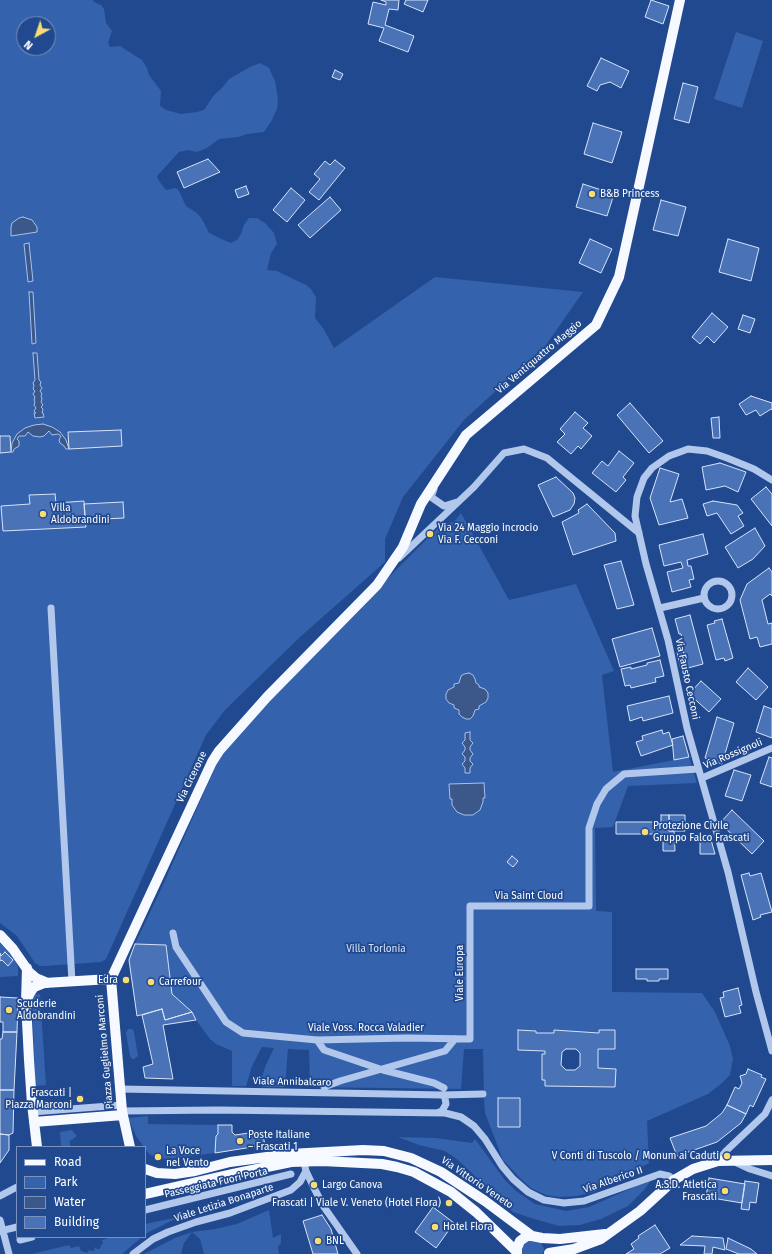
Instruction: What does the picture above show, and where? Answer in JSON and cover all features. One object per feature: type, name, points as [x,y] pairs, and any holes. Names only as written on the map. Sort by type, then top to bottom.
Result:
[{"type":"main road","name":"Via Ventiquattro Maggio","points":[[377,585],[403,547],[421,504],[466,435],[596,325],[619,277],[680,0]]},
{"type":"main road","name":"Via Cicerone","points":[[111,979],[219,751],[267,697],[377,585]]},
{"type":"main road","points":[[0,935],[36,978],[48,983]]},
{"type":"main road","points":[[27,968],[26,1002],[36,1146]]},
{"type":"main road","name":"Piazza Guglielmo Marconi","points":[[26,1002],[34,987],[48,983],[111,979],[122,1109],[130,1146]]},
{"type":"main road","name":"Piazza Guglielmo Marconi","points":[[33,1115],[122,1109]]},
{"type":"main road","name":"Via Vittorio Veneto","points":[[146,1169],[157,1174],[174,1174],[245,1160],[303,1157],[370,1150],[384,1151],[410,1158],[432,1167],[454,1180],[537,1237]]},
{"type":"main road","name":"Via Vittorio Veneto","points":[[146,1194],[303,1157],[374,1163],[414,1172],[440,1185],[462,1200],[488,1223],[517,1253]]},
{"type":"main road","points":[[537,1237],[546,1242],[549,1253],[588,1245],[611,1233],[644,1208],[674,1180],[694,1169],[718,1161],[772,1160]]},
{"type":"main road","points":[[517,1253],[520,1241],[527,1236],[575,1238],[611,1233]]},
{"type":"street","points":[[388,569],[459,501],[504,453],[524,449],[546,458],[639,533]]},
{"type":"street","name":"Via Fausto Cecconi","points":[[772,480],[754,469],[707,451],[688,449],[669,456],[652,468],[644,478],[637,496],[635,516],[646,564],[660,608],[687,728],[728,872],[756,992],[772,1051]]},
{"type":"street","points":[[436,480],[431,497],[444,506],[459,501]]},
{"type":"street","points":[[715,580],[724,582],[732,592],[730,602],[727,606],[718,609],[709,606],[704,598],[707,585],[715,580]]},
{"type":"street","points":[[660,608],[704,598]]},
{"type":"street","points":[[51,608],[72,982]]},
{"type":"street","name":"Via Rossignoli","points":[[702,778],[772,748]]},
{"type":"street","name":"Via Saint Cloud","points":[[470,906],[589,906],[589,828],[597,804],[606,789],[624,774],[698,769]]},
{"type":"street","name":"Viale Europa","points":[[470,906],[470,1039]]},
{"type":"street","name":"Viale Voss. Rocca Valadier","points":[[173,933],[176,947],[226,1022],[243,1033],[317,1040],[407,1038],[470,1039]]},
{"type":"street","points":[[324,1087],[445,1051],[454,1039]]},
{"type":"street","points":[[122,1109],[440,1112],[445,1108],[446,1104],[443,1091],[434,1083],[383,1070],[324,1050],[317,1040]]},
{"type":"street","name":"Viale Annibalcaro","points":[[120,1089],[443,1091],[483,1094]]},
{"type":"street","points":[[718,1161],[726,1151],[765,1114],[772,1100]]},
{"type":"street","name":"Via Alberico II","points":[[440,1112],[456,1115],[471,1123],[481,1134],[502,1166],[516,1183],[536,1197],[549,1201],[564,1203],[584,1201],[660,1174],[669,1176],[674,1180]]},
{"type":"street","points":[[303,1157],[306,1171],[324,1207],[357,1254]]},
{"type":"street","points":[[731,1160],[750,1169],[772,1176]]},
{"type":"street","name":"Viale Letizia Bonaparte","points":[[133,1254],[153,1239],[168,1232],[196,1222],[230,1213],[282,1194],[296,1186],[306,1171]]},
{"type":"street","name":"Passeggiata Fuori Porta","points":[[146,1210],[291,1174]]},
{"type":"street","points":[[0,1196],[16,1188]]},
{"type":"street","points":[[0,1220],[9,1254]]},
{"type":"street","points":[[2,1231],[16,1227]]},
{"type":"street","points":[[20,1240],[28,1238]]},
{"type":"green space","name":"Villa Aldobrandini","points":[[0,0],[93,0],[104,9],[106,23],[112,31],[108,43],[110,47],[120,46],[142,60],[149,75],[161,91],[160,106],[166,110],[181,114],[204,110],[214,95],[229,79],[260,63],[269,68],[275,81],[278,99],[277,109],[264,132],[219,139],[207,148],[197,152],[188,150],[179,152],[157,176],[166,190],[176,188],[179,191],[186,206],[197,213],[202,219],[209,233],[226,241],[231,243],[237,240],[249,218],[257,218],[265,223],[274,233],[277,244],[271,253],[267,270],[277,271],[311,289],[316,297],[315,318],[323,328],[334,348],[435,277],[583,292],[546,345],[464,420],[403,497],[385,539],[385,562],[300,637],[225,710],[206,735],[106,959],[101,962],[40,966],[35,963],[17,936],[0,923]]},
{"type":"green space","points":[[736,32],[763,41],[742,108],[714,99]]},
{"type":"green space","name":"Villa Torlonia","points":[[461,513],[509,600],[576,584],[614,671],[602,675],[613,772],[689,757],[697,783],[628,786],[613,827],[595,828],[596,911],[612,912],[612,992],[702,993],[715,1012],[730,1046],[733,1059],[730,1075],[708,1094],[647,1121],[649,1163],[594,1192],[577,1196],[559,1197],[546,1195],[531,1188],[503,1160],[485,1113],[483,1049],[464,1049],[461,1089],[310,1087],[309,1050],[288,1049],[285,1087],[262,1087],[262,1077],[265,1067],[274,1048],[262,1047],[252,1066],[246,1086],[232,1086],[232,1051],[216,1044],[210,1039],[192,1012],[172,994],[166,945],[135,944],[221,754],[274,694],[442,524],[454,522]],"holes":[[[554,1030],[599,1033],[600,1030],[615,1031],[615,1049],[598,1049],[598,1068],[616,1069],[615,1087],[545,1086],[545,1080],[542,1080],[542,1055],[545,1054],[545,1051],[518,1050],[518,1031],[554,1033]]]},
{"type":"green space","points":[[0,943],[14,957],[18,967],[18,976],[0,977]]},
{"type":"green space","points":[[40,994],[46,1085],[35,1086],[32,995]]},
{"type":"green space","points":[[128,1029],[132,1029],[134,1032],[138,1056],[134,1059],[130,1056],[126,1033]]},
{"type":"green space","points":[[148,1116],[148,1124],[218,1125],[215,1153],[166,1159],[158,1158],[149,1154],[146,1150],[146,1146],[143,1146],[136,1136],[128,1118]]},
{"type":"green space","points":[[72,1130],[77,1136],[70,1141],[70,1146],[61,1146],[60,1132]]},
{"type":"green space","points":[[398,1137],[436,1138],[472,1143],[475,1139],[504,1179],[516,1191],[535,1204],[566,1211],[589,1207],[653,1177],[645,1189],[628,1206],[601,1219],[580,1225],[559,1226],[513,1212],[458,1160],[445,1151],[419,1145]]},
{"type":"green space","points":[[269,1210],[273,1238],[281,1234],[281,1243],[278,1247],[279,1254],[204,1254],[200,1239],[192,1232],[237,1224]]},
{"type":"green space","points":[[179,1217],[146,1234],[146,1224]]},
{"type":"green space","points":[[192,1232],[184,1243],[181,1254],[144,1254],[175,1238]]},
{"type":"green space","points":[[108,1238],[141,1238],[122,1254],[32,1254],[69,1245],[71,1248],[79,1246],[81,1251],[87,1253],[89,1250],[94,1251],[95,1247],[100,1249],[101,1245],[103,1244],[102,1240]]},
{"type":"green space","points":[[528,1240],[541,1242],[544,1249],[543,1254],[522,1254],[523,1245]]},
{"type":"water","points":[[23,217],[32,220],[37,227],[37,232],[11,236],[12,223]]},
{"type":"water","points":[[29,243],[33,281],[28,282],[24,244]]},
{"type":"water","points":[[29,292],[33,292],[36,343],[32,344]]},
{"type":"water","points":[[33,353],[37,353],[39,380],[42,388],[40,391],[42,394],[41,402],[43,405],[41,407],[43,409],[42,413],[44,417],[35,418],[34,413],[36,413],[34,411],[36,408],[34,405],[35,397],[33,394],[35,391],[33,389],[33,383],[35,380]]},
{"type":"water","points":[[43,424],[60,432],[66,440],[69,449],[66,449],[60,443],[59,440],[61,436],[58,434],[52,435],[49,431],[44,436],[40,437],[33,436],[28,432],[25,436],[19,436],[17,439],[19,441],[19,446],[11,452],[12,443],[17,434],[25,428]]},
{"type":"water","points":[[469,673],[473,675],[479,687],[485,689],[488,693],[488,698],[486,702],[479,706],[479,709],[475,710],[470,719],[466,719],[459,714],[459,710],[454,708],[454,705],[449,703],[446,699],[446,694],[448,690],[454,687],[454,684],[459,683],[461,676]]},
{"type":"water","points":[[470,732],[470,740],[473,743],[470,750],[473,754],[470,761],[473,764],[470,768],[470,773],[465,773],[465,768],[462,764],[465,761],[465,757],[462,754],[465,747],[462,743],[465,740],[465,733]]},
{"type":"water","points":[[484,783],[485,798],[483,798],[480,810],[473,815],[464,815],[457,812],[452,805],[452,799],[450,799],[449,784]]},
{"type":"building","points":[[381,0],[399,0],[398,10],[389,9],[385,25],[414,36],[408,52],[379,41],[384,28],[368,24],[373,2],[386,5],[386,2]]},
{"type":"building","points":[[406,0],[428,0],[423,12],[404,4]]},
{"type":"building","points":[[651,0],[669,6],[663,24],[645,17]]},
{"type":"building","points":[[601,58],[629,71],[621,88],[610,82],[600,85],[597,91],[587,86]]},
{"type":"building","points":[[335,70],[343,74],[340,80],[332,77]]},
{"type":"building","points":[[683,83],[698,87],[689,123],[674,119]]},
{"type":"building","points":[[593,123],[622,132],[612,163],[584,154]]},
{"type":"building","points":[[208,159],[220,172],[184,188],[177,172]]},
{"type":"building","points":[[335,160],[345,168],[319,200],[309,192],[320,179],[314,174],[325,161],[330,165]]},
{"type":"building","points":[[583,184],[614,194],[607,216],[576,207]]},
{"type":"building","points":[[246,186],[249,194],[238,198],[235,190]]},
{"type":"building","points":[[291,188],[305,200],[287,222],[273,210]]},
{"type":"building","points":[[330,197],[341,210],[310,238],[298,225]]},
{"type":"building","points":[[661,200],[686,207],[678,236],[653,230]]},
{"type":"building","points":[[590,239],[612,249],[601,273],[579,263]]},
{"type":"building","points":[[728,239],[759,248],[751,281],[719,272]]},
{"type":"building","points":[[712,313],[728,327],[714,343],[707,336],[700,344],[692,337]]},
{"type":"building","points":[[743,315],[755,319],[750,333],[738,329]]},
{"type":"building","points":[[751,396],[772,403],[772,410],[771,409],[760,416],[756,410],[746,415],[739,404]]},
{"type":"building","points":[[630,403],[663,441],[649,453],[617,415]]},
{"type":"building","points":[[575,412],[588,423],[583,428],[592,436],[581,449],[578,446],[571,454],[557,442],[565,434],[560,429]]},
{"type":"building","points":[[719,417],[720,438],[713,438],[711,418]]},
{"type":"building","points":[[121,430],[122,446],[69,449],[68,432]]},
{"type":"building","points":[[0,436],[10,436],[11,452],[0,453]]},
{"type":"building","points":[[619,451],[634,463],[623,477],[626,480],[616,492],[592,473],[602,461],[608,466]]},
{"type":"building","points":[[720,463],[746,472],[738,492],[725,486],[706,490],[702,467]]},
{"type":"building","points":[[660,468],[679,474],[670,502],[682,499],[688,518],[659,525],[650,498]]},
{"type":"building","points":[[556,477],[573,493],[575,498],[574,504],[570,510],[553,517],[538,485]]},
{"type":"building","points":[[766,487],[772,494],[772,526],[751,499]]},
{"type":"building","name":"Villa Aldobrandini","points":[[55,494],[56,503],[84,501],[86,527],[3,531],[1,506],[30,504],[29,495]]},
{"type":"building","points":[[713,501],[737,505],[743,513],[738,516],[744,526],[731,534],[717,513],[707,516],[703,504]]},
{"type":"building","points":[[123,502],[124,518],[85,520],[84,504]]},
{"type":"building","points":[[587,504],[615,533],[616,541],[573,555],[562,522],[579,513],[578,510]]},
{"type":"building","points":[[755,528],[765,546],[753,559],[738,568],[725,547]]},
{"type":"building","points":[[703,534],[708,554],[687,560],[688,566],[691,566],[694,579],[689,580],[691,587],[672,592],[667,572],[683,568],[681,562],[664,566],[659,545]]},
{"type":"building","points":[[621,561],[634,605],[617,609],[604,565]]},
{"type":"building","points":[[769,568],[772,572],[772,596],[770,594],[762,600],[768,624],[772,623],[772,644],[760,647],[757,637],[750,639],[740,600],[747,584]]},
{"type":"building","points":[[690,615],[703,664],[688,668],[682,647],[684,646],[681,634],[679,634],[675,619]]},
{"type":"building","points":[[722,619],[733,658],[725,661],[724,658],[716,660],[707,625]]},
{"type":"building","points":[[652,628],[660,656],[620,667],[612,639]]},
{"type":"building","points":[[683,650],[688,668],[681,669],[677,652]]},
{"type":"building","points":[[660,660],[664,676],[655,678],[656,682],[631,688],[630,685],[625,686],[621,669],[631,667],[631,669]]},
{"type":"building","points":[[748,668],[768,687],[756,700],[736,682]]},
{"type":"building","points":[[701,681],[721,699],[709,712],[689,694]]},
{"type":"building","points":[[669,696],[673,713],[643,721],[642,717],[630,721],[627,706]]},
{"type":"building","points":[[764,706],[772,709],[772,738],[756,732]]},
{"type":"building","points":[[717,717],[734,723],[722,764],[705,758]]},
{"type":"building","points":[[662,730],[663,734],[669,732],[673,745],[641,756],[636,742],[643,740],[642,736]]},
{"type":"building","points":[[683,736],[689,757],[674,760],[672,739]]},
{"type":"building","points":[[769,757],[772,758],[772,787],[760,783]]},
{"type":"building","points":[[734,770],[751,775],[742,801],[725,796]]},
{"type":"building","points":[[732,810],[764,841],[752,854],[720,823]]},
{"type":"building","name":"Protezione Civile Gruppo Falco Frascati","points":[[661,815],[669,815],[669,831],[674,831],[675,851],[663,851],[663,834],[616,834],[616,822],[661,822]]},
{"type":"building","points":[[669,815],[685,815],[685,831],[669,831]]},
{"type":"building","points":[[700,836],[710,836],[715,854],[700,854]]},
{"type":"building","points":[[512,856],[518,861],[513,867],[507,862]]},
{"type":"building","points":[[749,873],[750,876],[761,873],[772,912],[760,915],[761,917],[753,920],[741,875]]},
{"type":"building","name":"Carrefour","points":[[135,944],[166,945],[172,994],[192,1012],[165,1020],[162,1009],[137,1016],[129,960]]},
{"type":"building","points":[[5,952],[13,960],[8,966],[2,960],[0,961],[0,953],[1,956]]},
{"type":"building","points":[[636,969],[668,969],[668,979],[647,981],[647,979],[636,979]]},
{"type":"building","points":[[738,988],[742,1005],[739,1006],[741,1013],[725,1017],[720,998],[724,997],[723,992]]},
{"type":"building","name":"Scuderie Aldobrandini","points":[[0,997],[18,998],[17,1032],[3,1032],[3,1022],[0,1022]]},
{"type":"building","points":[[162,1009],[165,1020],[192,1012],[196,1020],[163,1025],[173,1079],[145,1078],[143,1067],[153,1064],[142,1015]]},
{"type":"building","points":[[518,1030],[536,1031],[536,1033],[554,1033],[554,1030],[599,1033],[599,1030],[615,1030],[615,1049],[598,1049],[598,1068],[616,1069],[615,1087],[545,1086],[545,1080],[542,1080],[542,1054],[545,1054],[545,1051],[518,1050]],"holes":[[[566,1049],[576,1049],[580,1053],[580,1066],[575,1070],[566,1070],[561,1065],[562,1052]]]},
{"type":"building","points":[[3,1032],[17,1032],[14,1090],[0,1090],[0,1039],[2,1039]]},
{"type":"building","points":[[748,1069],[762,1075],[761,1077],[766,1079],[753,1107],[750,1105],[746,1114],[727,1105],[735,1087],[739,1089],[742,1083],[740,1076],[746,1074]]},
{"type":"building","points":[[0,1090],[14,1090],[13,1133],[9,1135],[0,1134]]},
{"type":"building","points":[[498,1098],[520,1098],[520,1127],[498,1127]]},
{"type":"building","points":[[727,1105],[746,1114],[741,1123],[717,1142],[677,1156],[670,1138],[706,1126],[722,1113]]},
{"type":"building","name":"Poste Italiane – Frascati 1","points":[[218,1125],[232,1125],[232,1132],[235,1135],[262,1131],[265,1145],[215,1153]]},
{"type":"building","points":[[0,1134],[9,1135],[9,1150],[0,1163]]},
{"type":"building","name":"A.S.D. Atletica Frascati","points":[[709,1178],[745,1184],[742,1203],[706,1197]]},
{"type":"building","name":"A.S.D. Atletica Frascati","points":[[745,1181],[759,1183],[756,1203],[750,1202],[749,1210],[741,1209]]},
{"type":"building","name":"Hotel Flora","points":[[433,1207],[454,1223],[436,1248],[415,1232]]},
{"type":"building","points":[[322,1215],[331,1229],[338,1254],[313,1254],[303,1221]]},
{"type":"building","points":[[655,1225],[670,1248],[660,1254],[626,1254],[634,1249],[631,1244],[639,1238],[638,1236]]},
{"type":"building","points":[[692,1236],[723,1238],[725,1250],[713,1247],[712,1254],[704,1254],[705,1246],[680,1245]]},
{"type":"building","points":[[728,1238],[751,1249],[757,1254],[739,1254],[726,1249]]},
{"type":"place","name":"B&B Princess","points":[[592,194]]},
{"type":"place","name":"Villa Aldobrandini","points":[[43,514]]},
{"type":"place","name":"Via 24 Maggio incrocio Via F. Cecconi","points":[[430,534]]},
{"type":"place","name":"Protezione Civile Gruppo Falco Frascati","points":[[645,832]]},
{"type":"place","name":"Edra","points":[[126,980]]},
{"type":"place","name":"Carrefour","points":[[151,982]]},
{"type":"place","name":"Scuderie Aldobrandini","points":[[9,1010]]},
{"type":"place","name":"Frascati | Piazza Marconi","points":[[80,1099]]},
{"type":"place","name":"Poste Italiane – Frascati 1","points":[[240,1141]]},
{"type":"place","name":"V Conti di Tuscolo / Monum ai Caduti","points":[[727,1156]]},
{"type":"place","name":"La Voce nel Vento","points":[[158,1157]]},
{"type":"place","name":"Largo Canova","points":[[314,1185]]},
{"type":"place","name":"A.S.D. Atletica Frascati","points":[[725,1191]]},
{"type":"place","name":"Frascati | Viale V. Veneto (Hotel Flora)","points":[[449,1203]]},
{"type":"place","name":"Hotel Flora","points":[[435,1227]]},
{"type":"place","name":"BNL","points":[[318,1241]]}]
